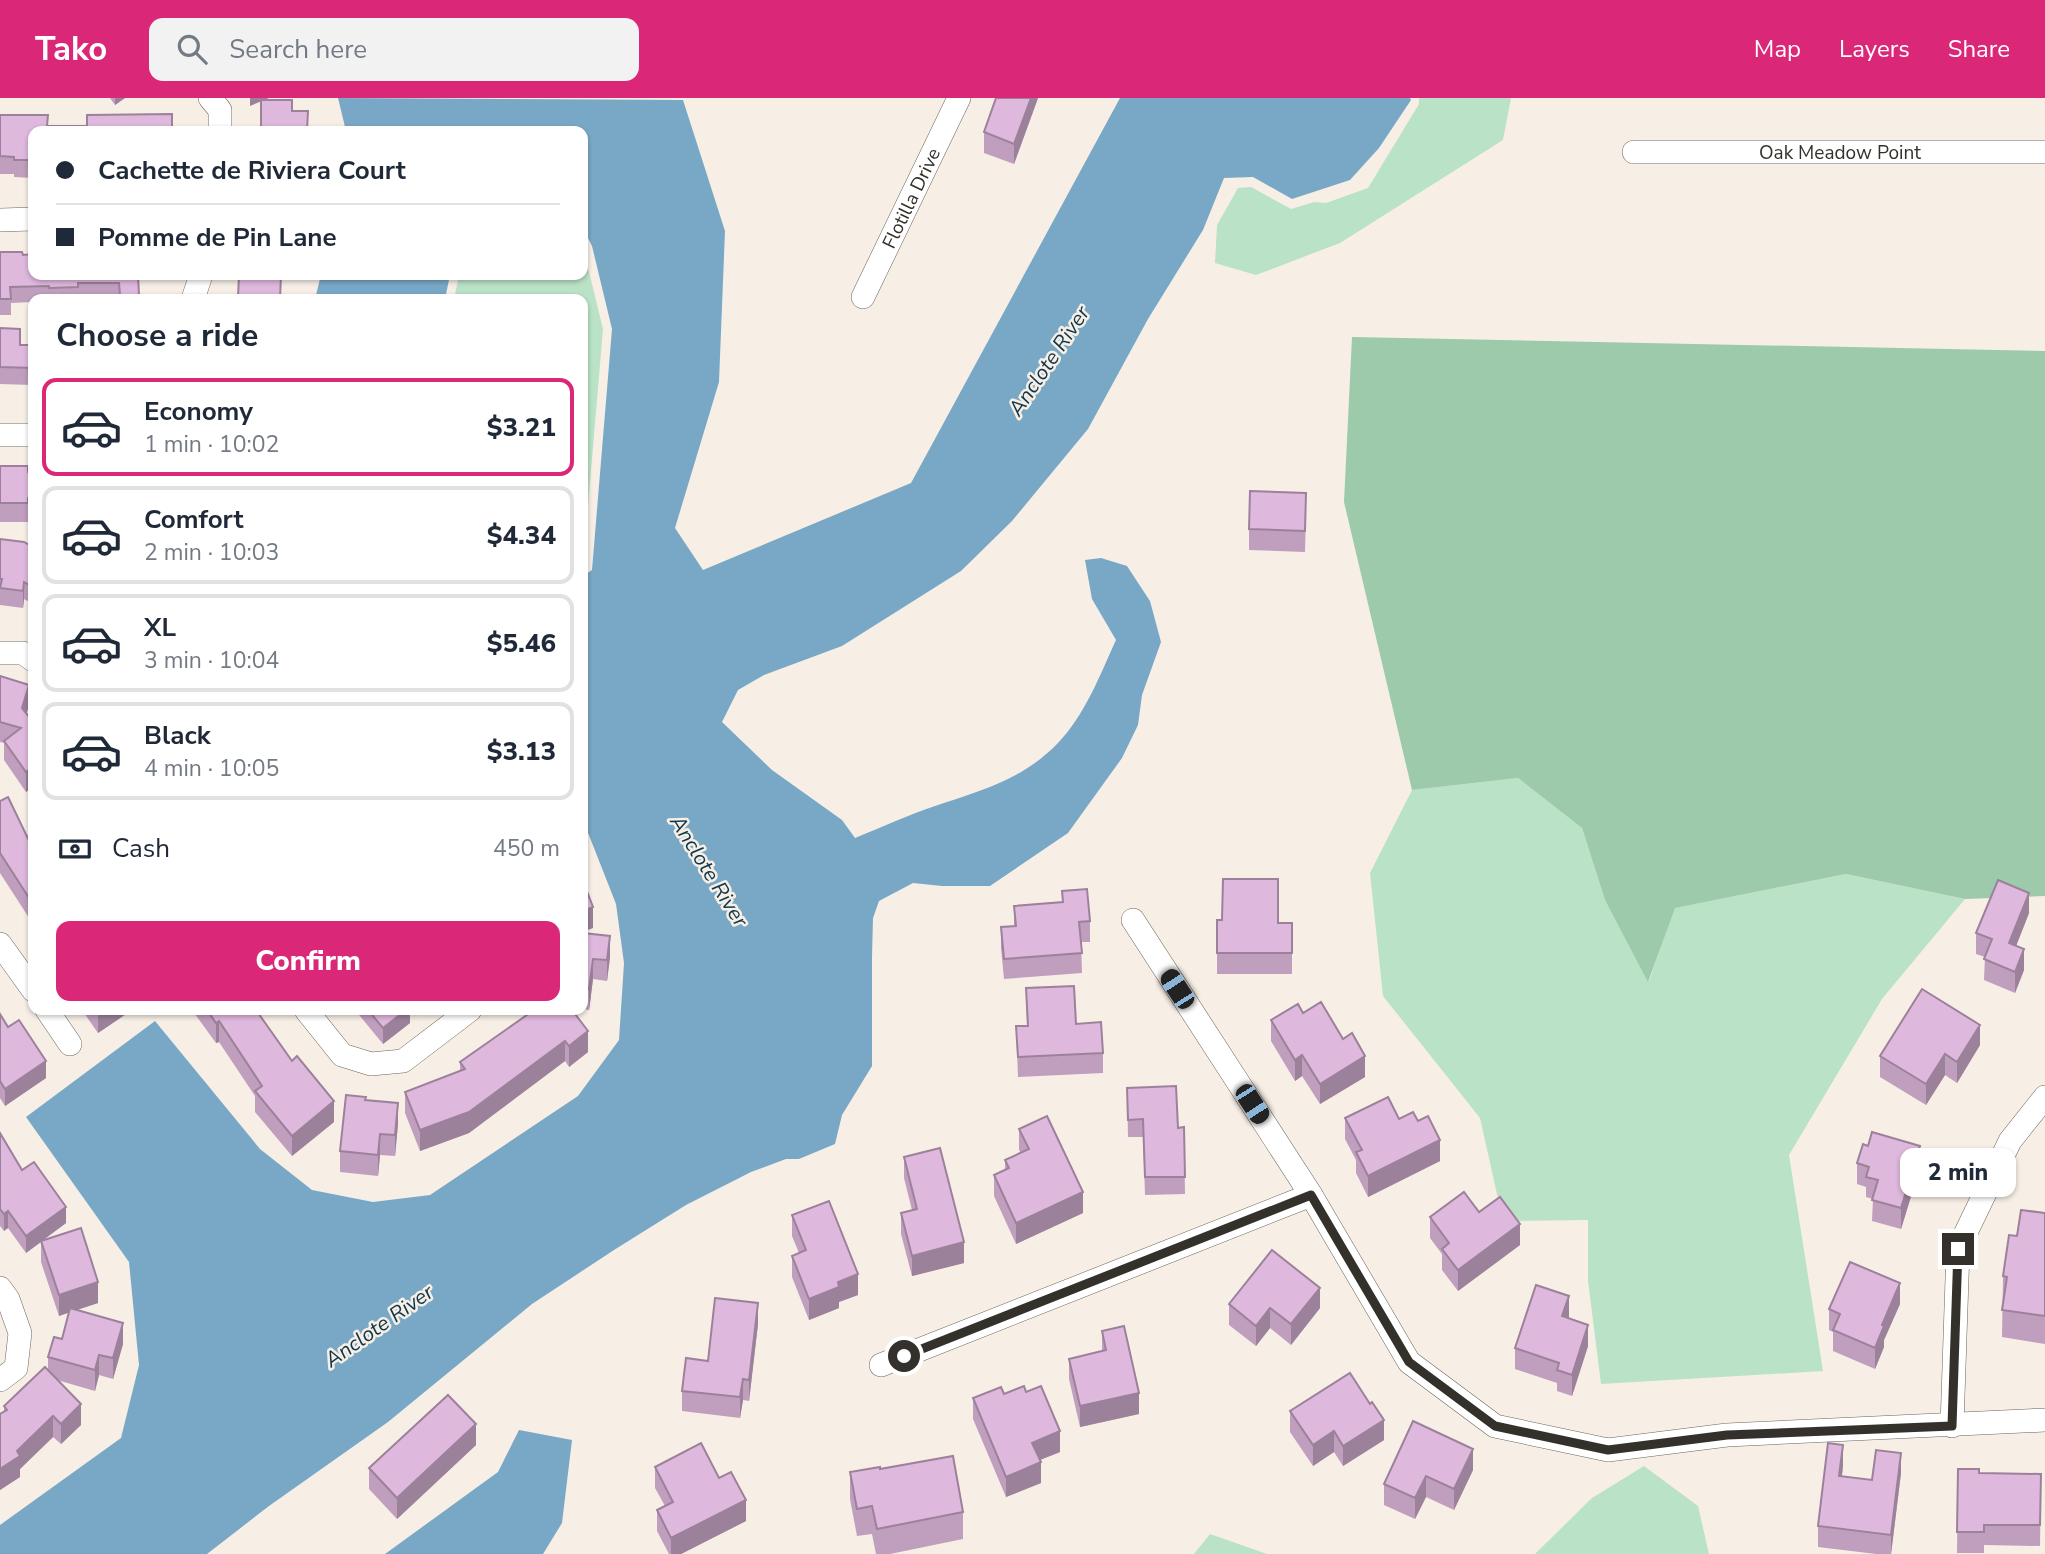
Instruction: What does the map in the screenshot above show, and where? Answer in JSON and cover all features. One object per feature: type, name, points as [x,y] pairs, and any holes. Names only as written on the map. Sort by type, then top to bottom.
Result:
[{"type":"street","points":[[210,98],[220,110],[220,126]]},
{"type":"street","name":"Flotilla Drive","points":[[863,297],[959,98]]},
{"type":"street","name":"Oak Meadow Point","points":[[1634,152],[2045,152]]},
{"type":"street","points":[[0,220],[28,219]]},
{"type":"street","points":[[0,435],[28,435]]},
{"type":"street","points":[[0,653],[23,653],[28,656]]},
{"type":"street","points":[[1133,920],[1311,1195],[1409,1362],[1495,1426],[1608,1450],[1727,1435],[2045,1420]]},
{"type":"street","points":[[0,944],[28,983]]},
{"type":"street","points":[[51,1015],[71,1044]]},
{"type":"street","points":[[310,1015],[342,1055],[372,1064],[403,1061],[463,1015]]},
{"type":"street","points":[[1952,1426],[1958,1249],[2010,1142],[2045,1097]]},
{"type":"street","points":[[881,1364],[1311,1195]]},
{"type":"street","points":[[0,1288],[8,1298],[20,1333],[16,1368],[0,1380]]},
{"type":"green space","points":[[1419,98],[1511,98],[1503,140],[1340,243],[1256,275],[1215,263],[1217,225],[1238,188],[1251,187],[1291,209],[1314,202],[1326,203],[1368,188],[1419,104]]},
{"type":"green space","points":[[588,268],[603,329],[588,506],[588,294],[455,294],[458,280],[588,280]]},
{"type":"green space","points":[[1352,337],[2045,351],[2045,896],[1965,899],[1846,874],[1675,908],[1648,982],[1605,900],[1582,828],[1518,778],[1412,790],[1344,502]]},
{"type":"green space","points":[[1518,778],[1582,828],[1605,900],[1649,981],[1674,908],[1846,874],[1965,899],[1882,999],[1789,1155],[1823,1371],[1601,1384],[1588,1281],[1588,1220],[1503,1221],[1480,1118],[1383,996],[1370,873],[1412,790]]},
{"type":"green space","points":[[1644,1466],[1698,1506],[1709,1554],[1535,1554],[1592,1498]]},
{"type":"green space","points":[[1210,1534],[1267,1554],[1194,1554]]},
{"type":"water","name":"Anclote River","points":[[338,98],[683,100],[725,231],[719,382],[675,528],[703,570],[911,483],[1120,98],[1411,100],[1379,148],[1350,180],[1292,199],[1253,177],[1224,178],[1203,230],[1148,319],[1088,429],[1012,521],[961,571],[842,646],[764,675],[738,690],[722,722],[772,770],[842,820],[855,838],[1016,775],[1044,756],[1068,732],[1091,694],[1116,640],[1092,599],[1085,560],[1101,558],[1127,566],[1150,601],[1161,642],[1142,695],[1138,725],[1122,758],[1068,833],[990,886],[913,883],[879,901],[873,918],[872,1066],[842,1115],[835,1144],[799,1159],[786,1159],[751,1172],[686,1205],[614,1250],[532,1304],[388,1422],[269,1506],[207,1554],[0,1554],[0,1525],[121,1438],[139,1365],[129,1262],[26,1117],[155,1021],[260,1149],[312,1190],[373,1202],[430,1195],[578,1096],[619,1040],[624,963],[616,904],[588,833],[588,573],[592,570],[612,329],[588,238],[588,126],[345,126]]},
{"type":"water","points":[[320,280],[449,280],[446,294],[316,294]]},
{"type":"water","points":[[519,1430],[572,1440],[562,1523],[543,1554],[385,1554],[498,1472]]},
{"type":"building","points":[[996,98],[1031,98],[1014,144],[984,132]]},
{"type":"building","points":[[261,100],[292,100],[292,111],[308,111],[307,126],[261,126]]},
{"type":"building","points":[[172,114],[172,126],[87,126],[87,115]]},
{"type":"building","points":[[0,115],[48,115],[47,126],[28,126],[28,160],[0,156]]},
{"type":"building","points":[[0,252],[28,254],[28,280],[138,280],[139,294],[120,294],[119,283],[78,283],[78,287],[10,287],[11,299],[0,299]]},
{"type":"building","points":[[239,280],[281,280],[280,294],[238,294]]},
{"type":"building","points":[[0,328],[20,329],[20,345],[28,345],[28,368],[0,367]]},
{"type":"building","points":[[0,466],[28,466],[28,503],[0,503]]},
{"type":"building","points":[[1250,491],[1306,493],[1305,531],[1249,529]]},
{"type":"building","points":[[0,539],[28,544],[28,584],[24,582],[23,591],[0,588]]},
{"type":"building","points":[[0,676],[28,685],[22,708],[28,716],[26,772],[4,741],[21,728],[0,722]]},
{"type":"building","points":[[8,797],[28,839],[28,896],[0,853],[0,801]]},
{"type":"building","points":[[1223,879],[1278,879],[1278,923],[1292,923],[1292,953],[1217,953],[1217,920],[1222,920]]},
{"type":"building","points":[[1998,880],[2029,893],[2009,943],[2024,949],[2015,972],[1984,959],[1992,939],[1976,933]]},
{"type":"building","points":[[1087,889],[1090,921],[1079,922],[1082,953],[1004,959],[1001,927],[1016,926],[1014,906],[1063,902],[1062,891]]},
{"type":"building","points":[[588,894],[593,907],[588,909]]},
{"type":"building","points":[[588,934],[610,936],[607,960],[593,959],[589,989]]},
{"type":"building","points":[[1074,986],[1076,1024],[1101,1022],[1103,1053],[1018,1057],[1016,1026],[1028,1026],[1026,988]]},
{"type":"building","points":[[1922,989],[1980,1025],[1957,1062],[1945,1054],[1926,1084],[1880,1056]]},
{"type":"building","points":[[1321,1002],[1343,1039],[1352,1033],[1365,1056],[1320,1084],[1302,1055],[1295,1060],[1271,1020],[1298,1004],[1303,1013]]},
{"type":"building","points":[[0,1014],[8,1027],[19,1020],[46,1061],[5,1089],[0,1081]]},
{"type":"building","points":[[210,1015],[260,1015],[292,1061],[297,1056],[334,1101],[292,1136],[255,1091],[262,1086],[219,1021],[216,1023]]},
{"type":"building","points":[[372,1015],[400,1015],[383,1028]]},
{"type":"building","points":[[527,1015],[576,1015],[588,1031],[569,1046],[565,1041],[469,1112],[420,1130],[405,1092],[465,1069],[460,1062]]},
{"type":"building","points":[[1176,1086],[1178,1128],[1184,1127],[1185,1177],[1145,1177],[1143,1119],[1128,1120],[1127,1088]]},
{"type":"building","points":[[346,1095],[398,1103],[395,1135],[380,1134],[378,1155],[340,1151]]},
{"type":"building","points":[[1388,1097],[1399,1119],[1413,1112],[1418,1121],[1428,1116],[1440,1140],[1368,1176],[1356,1152],[1362,1150],[1345,1118]]},
{"type":"building","points":[[1047,1116],[1083,1192],[1016,1223],[994,1175],[1009,1168],[1005,1160],[1029,1149],[1019,1129]]},
{"type":"building","points":[[1872,1132],[1920,1146],[1901,1208],[1872,1200],[1878,1180],[1866,1177],[1869,1167],[1857,1163],[1863,1144],[1868,1146]]},
{"type":"building","points":[[0,1133],[22,1170],[34,1162],[66,1207],[26,1236],[8,1211],[4,1214],[0,1209]]},
{"type":"building","points":[[940,1148],[964,1242],[912,1256],[901,1213],[917,1209],[904,1157]]},
{"type":"building","points":[[1464,1192],[1479,1212],[1500,1197],[1520,1224],[1458,1270],[1442,1249],[1449,1243],[1430,1217]]},
{"type":"building","points":[[829,1201],[858,1274],[838,1282],[839,1287],[809,1299],[792,1256],[806,1250],[792,1215]]},
{"type":"building","points":[[2021,1210],[2045,1213],[2045,1316],[2002,1310],[2007,1277],[2003,1276],[2009,1235],[2017,1236]]},
{"type":"building","points":[[81,1228],[98,1282],[59,1295],[41,1241]]},
{"type":"building","points":[[1272,1250],[1320,1288],[1291,1324],[1270,1308],[1256,1326],[1229,1304]]},
{"type":"building","points":[[1850,1262],[1900,1283],[1875,1348],[1833,1330],[1840,1314],[1829,1309]]},
{"type":"building","points":[[1536,1285],[1569,1296],[1562,1316],[1588,1325],[1572,1375],[1557,1370],[1559,1363],[1515,1348]]},
{"type":"building","points":[[715,1298],[758,1303],[749,1380],[743,1379],[740,1397],[682,1391],[686,1358],[708,1361]]},
{"type":"building","points":[[70,1308],[123,1323],[113,1358],[99,1355],[95,1370],[48,1357],[54,1337],[62,1339]]},
{"type":"building","points":[[1124,1326],[1139,1393],[1080,1406],[1069,1359],[1106,1350],[1102,1331]]},
{"type":"building","points":[[45,1367],[81,1404],[61,1424],[53,1416],[17,1451],[20,1456],[0,1469],[0,1414],[7,1410],[4,1406]]},
{"type":"building","points":[[1350,1373],[1384,1420],[1343,1446],[1334,1431],[1313,1445],[1290,1411]]},
{"type":"building","points":[[1024,1386],[1026,1392],[1041,1386],[1060,1431],[1032,1443],[1041,1462],[1006,1477],[973,1398],[1001,1387],[1004,1394]]},
{"type":"building","points":[[448,1395],[476,1424],[397,1498],[369,1468]]},
{"type":"building","points":[[1413,1421],[1473,1449],[1454,1489],[1426,1476],[1415,1498],[1384,1484]]},
{"type":"building","points":[[701,1443],[719,1478],[731,1472],[746,1500],[671,1538],[657,1510],[673,1502],[655,1467]]},
{"type":"building","points":[[1828,1443],[1843,1445],[1839,1476],[1872,1480],[1876,1450],[1901,1453],[1891,1535],[1818,1526]]},
{"type":"building","points":[[953,1456],[963,1512],[877,1529],[872,1506],[857,1509],[850,1472]]},
{"type":"building","points":[[1958,1469],[1979,1469],[1979,1473],[2041,1474],[2040,1525],[1984,1525],[1984,1532],[1957,1532]]},
{"type":"route","points":[[904,1356],[1311,1195],[1409,1362],[1495,1426],[1608,1450],[1727,1435],[1952,1426],[1958,1249]]}]
